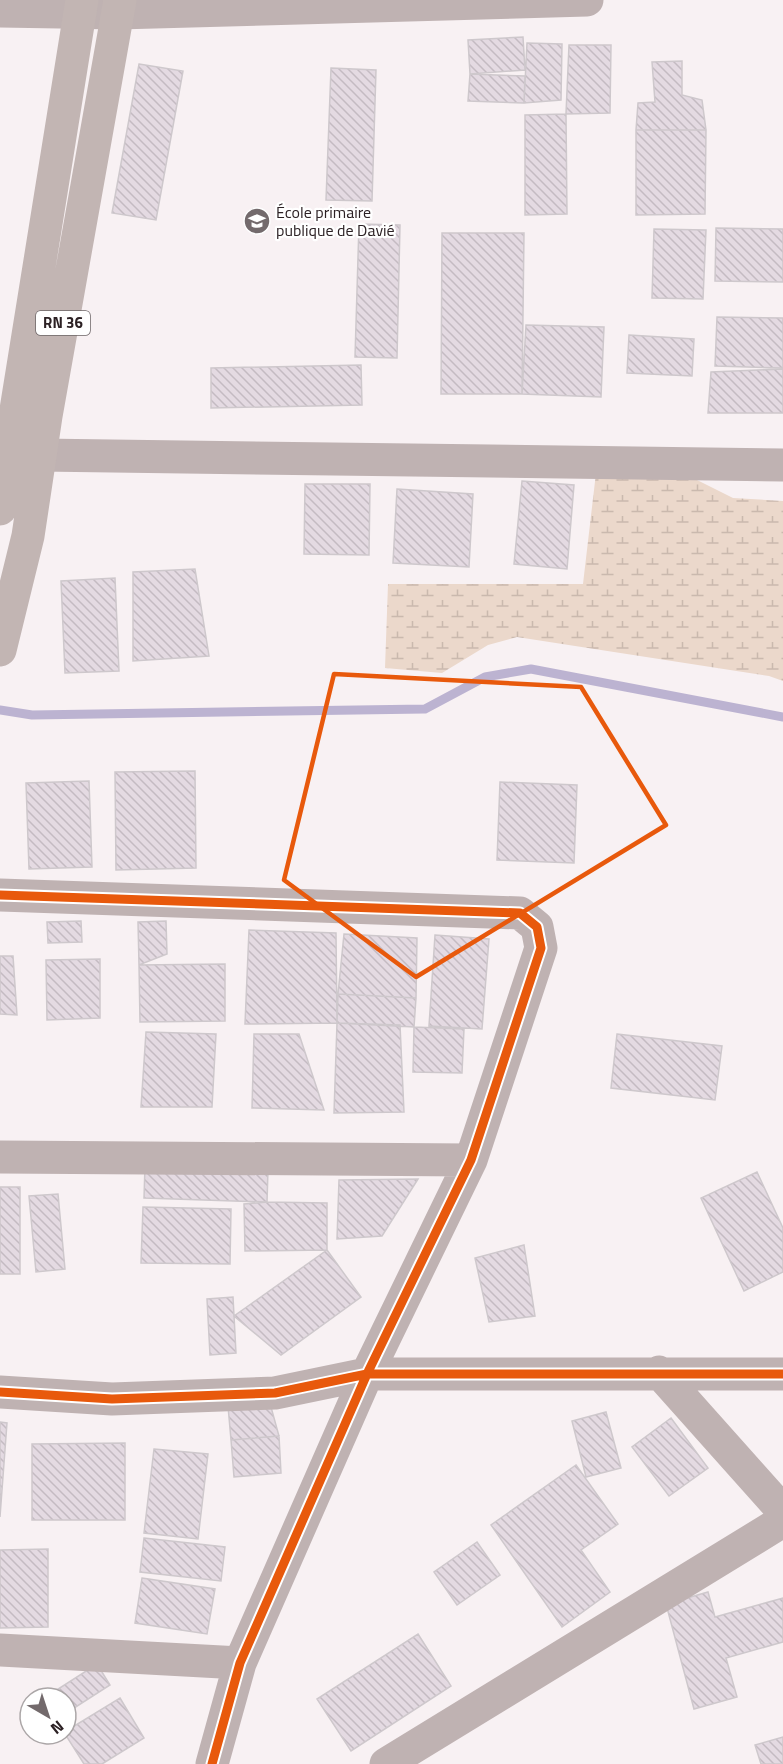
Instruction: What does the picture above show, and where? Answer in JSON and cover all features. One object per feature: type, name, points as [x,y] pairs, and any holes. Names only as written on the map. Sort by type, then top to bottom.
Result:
[{"type":"main road","name":"RN 36","points":[[1,647],[28,536],[17,454],[81,6]]},
{"type":"main road","name":"RN 36","points":[[0,509],[17,454],[119,6]]},
{"type":"street","points":[[0,11],[81,6],[587,0]]},
{"type":"street","points":[[17,454],[783,465]]},
{"type":"street","points":[[0,895],[520,913],[537,927],[541,948],[471,1160],[367,1374],[240,1663],[212,1764]]},
{"type":"street","points":[[0,1157],[471,1160]]},
{"type":"street","points":[[659,1372],[783,1510]]},
{"type":"street","points":[[0,1392],[112,1400],[275,1393],[367,1374],[659,1372],[783,1374]]},
{"type":"street","points":[[386,1764],[783,1521]]},
{"type":"street","points":[[0,1650],[240,1663]]},
{"type":"highlighted area","points":[[334,674],[581,687],[666,825],[416,977],[284,880]]},
{"type":"green space","points":[[596,473],[693,478],[733,498],[783,501],[783,681],[769,676],[517,637],[488,645],[442,673],[385,668],[388,584],[583,584]]},
{"type":"building","points":[[523,37],[525,70],[470,74],[468,40]]},
{"type":"building","points":[[527,43],[562,44],[561,100],[524,103]]},
{"type":"building","points":[[569,45],[611,45],[610,113],[566,114]]},
{"type":"building","points":[[682,61],[682,95],[702,100],[706,130],[636,130],[638,103],[655,102],[652,62]]},
{"type":"building","points":[[139,64],[183,71],[156,220],[112,213]]},
{"type":"building","points":[[331,68],[376,70],[372,201],[326,200]]},
{"type":"building","points":[[470,74],[525,76],[524,103],[468,101]]},
{"type":"building","points":[[566,114],[567,214],[525,215],[525,115]]},
{"type":"building","points":[[636,130],[706,130],[705,214],[636,215]]},
{"type":"building","points":[[359,224],[400,225],[397,358],[355,357]]},
{"type":"building","points":[[716,228],[783,229],[783,282],[715,281]]},
{"type":"building","points":[[654,229],[706,230],[703,299],[652,298]]},
{"type":"building","points":[[442,233],[524,233],[522,394],[441,394]]},
{"type":"building","points":[[717,317],[783,318],[783,368],[715,366]]},
{"type":"building","points":[[526,325],[604,327],[601,397],[522,394]]},
{"type":"building","points":[[629,335],[694,339],[692,376],[627,373]]},
{"type":"building","points":[[361,365],[362,405],[211,408],[211,368]]},
{"type":"building","points":[[783,369],[783,413],[708,413],[711,372]]},
{"type":"building","points":[[522,481],[574,485],[567,569],[514,564]]},
{"type":"building","points":[[305,484],[370,484],[369,555],[304,554]]},
{"type":"building","points":[[397,489],[473,494],[469,567],[393,563]]},
{"type":"building","points":[[195,569],[209,656],[133,661],[133,572]]},
{"type":"building","points":[[115,578],[119,671],[65,673],[61,581]]},
{"type":"building","points":[[195,771],[196,868],[116,870],[115,772]]},
{"type":"building","points":[[89,781],[92,867],[29,869],[26,783]]},
{"type":"building","points":[[500,782],[577,785],[574,863],[497,860]]},
{"type":"building","points":[[81,921],[82,942],[48,943],[47,922]]},
{"type":"building","points":[[166,921],[167,954],[139,965],[138,922]]},
{"type":"building","points":[[249,930],[336,933],[337,1023],[245,1024]]},
{"type":"building","points":[[344,934],[417,938],[416,998],[338,994]]},
{"type":"building","points":[[435,935],[489,939],[482,1029],[429,1026]]},
{"type":"building","points":[[0,956],[13,956],[17,1015],[0,1014]]},
{"type":"building","points":[[100,959],[100,1018],[47,1020],[46,960]]},
{"type":"building","points":[[225,964],[225,1021],[140,1022],[139,965]]},
{"type":"building","points":[[338,994],[416,998],[414,1027],[337,1023]]},
{"type":"building","points":[[337,1023],[400,1025],[404,1112],[334,1113]]},
{"type":"building","points":[[414,1027],[464,1029],[462,1073],[413,1072]]},
{"type":"building","points":[[146,1032],[216,1034],[212,1107],[141,1107]]},
{"type":"building","points":[[254,1034],[299,1034],[324,1110],[252,1108]]},
{"type":"building","points":[[617,1034],[722,1046],[715,1100],[611,1088]]},
{"type":"building","points":[[145,1166],[268,1170],[267,1202],[144,1198]]},
{"type":"building","points":[[757,1172],[783,1228],[783,1272],[744,1291],[701,1198]]},
{"type":"building","points":[[418,1179],[382,1236],[337,1239],[339,1180]]},
{"type":"building","points":[[0,1187],[20,1187],[20,1274],[0,1274]]},
{"type":"building","points":[[58,1194],[65,1269],[36,1272],[29,1196]]},
{"type":"building","points":[[327,1203],[327,1250],[245,1251],[244,1204]]},
{"type":"building","points":[[143,1207],[231,1209],[230,1264],[141,1263]]},
{"type":"building","points":[[524,1245],[535,1316],[489,1322],[475,1258]]},
{"type":"building","points":[[327,1250],[361,1297],[281,1355],[234,1316]]},
{"type":"building","points":[[233,1297],[236,1353],[210,1355],[207,1299]]},
{"type":"building","points":[[228,1406],[271,1407],[279,1436],[231,1440]]},
{"type":"building","points":[[606,1412],[621,1468],[586,1477],[572,1421]]},
{"type":"building","points":[[671,1418],[708,1468],[669,1496],[632,1447]]},
{"type":"building","points":[[0,1422],[7,1423],[0,1517]]},
{"type":"building","points":[[279,1436],[281,1473],[234,1477],[231,1440]]},
{"type":"building","points":[[125,1443],[125,1520],[32,1520],[32,1444]]},
{"type":"building","points":[[154,1449],[208,1454],[198,1539],[144,1533]]},
{"type":"building","points":[[576,1465],[618,1524],[581,1550],[610,1592],[562,1627],[491,1525]]},
{"type":"building","points":[[144,1538],[225,1547],[221,1581],[140,1572]]},
{"type":"building","points":[[477,1542],[500,1575],[457,1605],[434,1572]]},
{"type":"building","points":[[48,1549],[48,1627],[0,1628],[0,1550]]},
{"type":"building","points":[[142,1578],[215,1589],[207,1634],[135,1623]]},
{"type":"building","points":[[708,1592],[715,1617],[783,1598],[783,1642],[726,1658],[737,1697],[694,1709],[666,1604]]},
{"type":"building","points":[[418,1634],[451,1686],[351,1751],[317,1699]]},
{"type":"building","points":[[97,1664],[110,1685],[78,1706],[78,1686],[63,1686]]},
{"type":"building","points":[[120,1698],[144,1738],[102,1764],[84,1764],[73,1746],[78,1746],[78,1724]]},
{"type":"building","points":[[783,1737],[783,1764],[761,1764],[755,1745]]},
{"type":"waterway","points":[[0,710],[32,715],[425,709],[485,677],[531,669],[783,717]]},
{"type":"cycle path","points":[[0,895],[520,913],[537,927],[541,948],[471,1160],[367,1374],[240,1663],[212,1764]]},
{"type":"cycle path","points":[[0,1392],[112,1399],[275,1393],[367,1374],[783,1374]]},
{"type":"place","name":"École primaire publique de Davié","points":[[257,221]]}]
